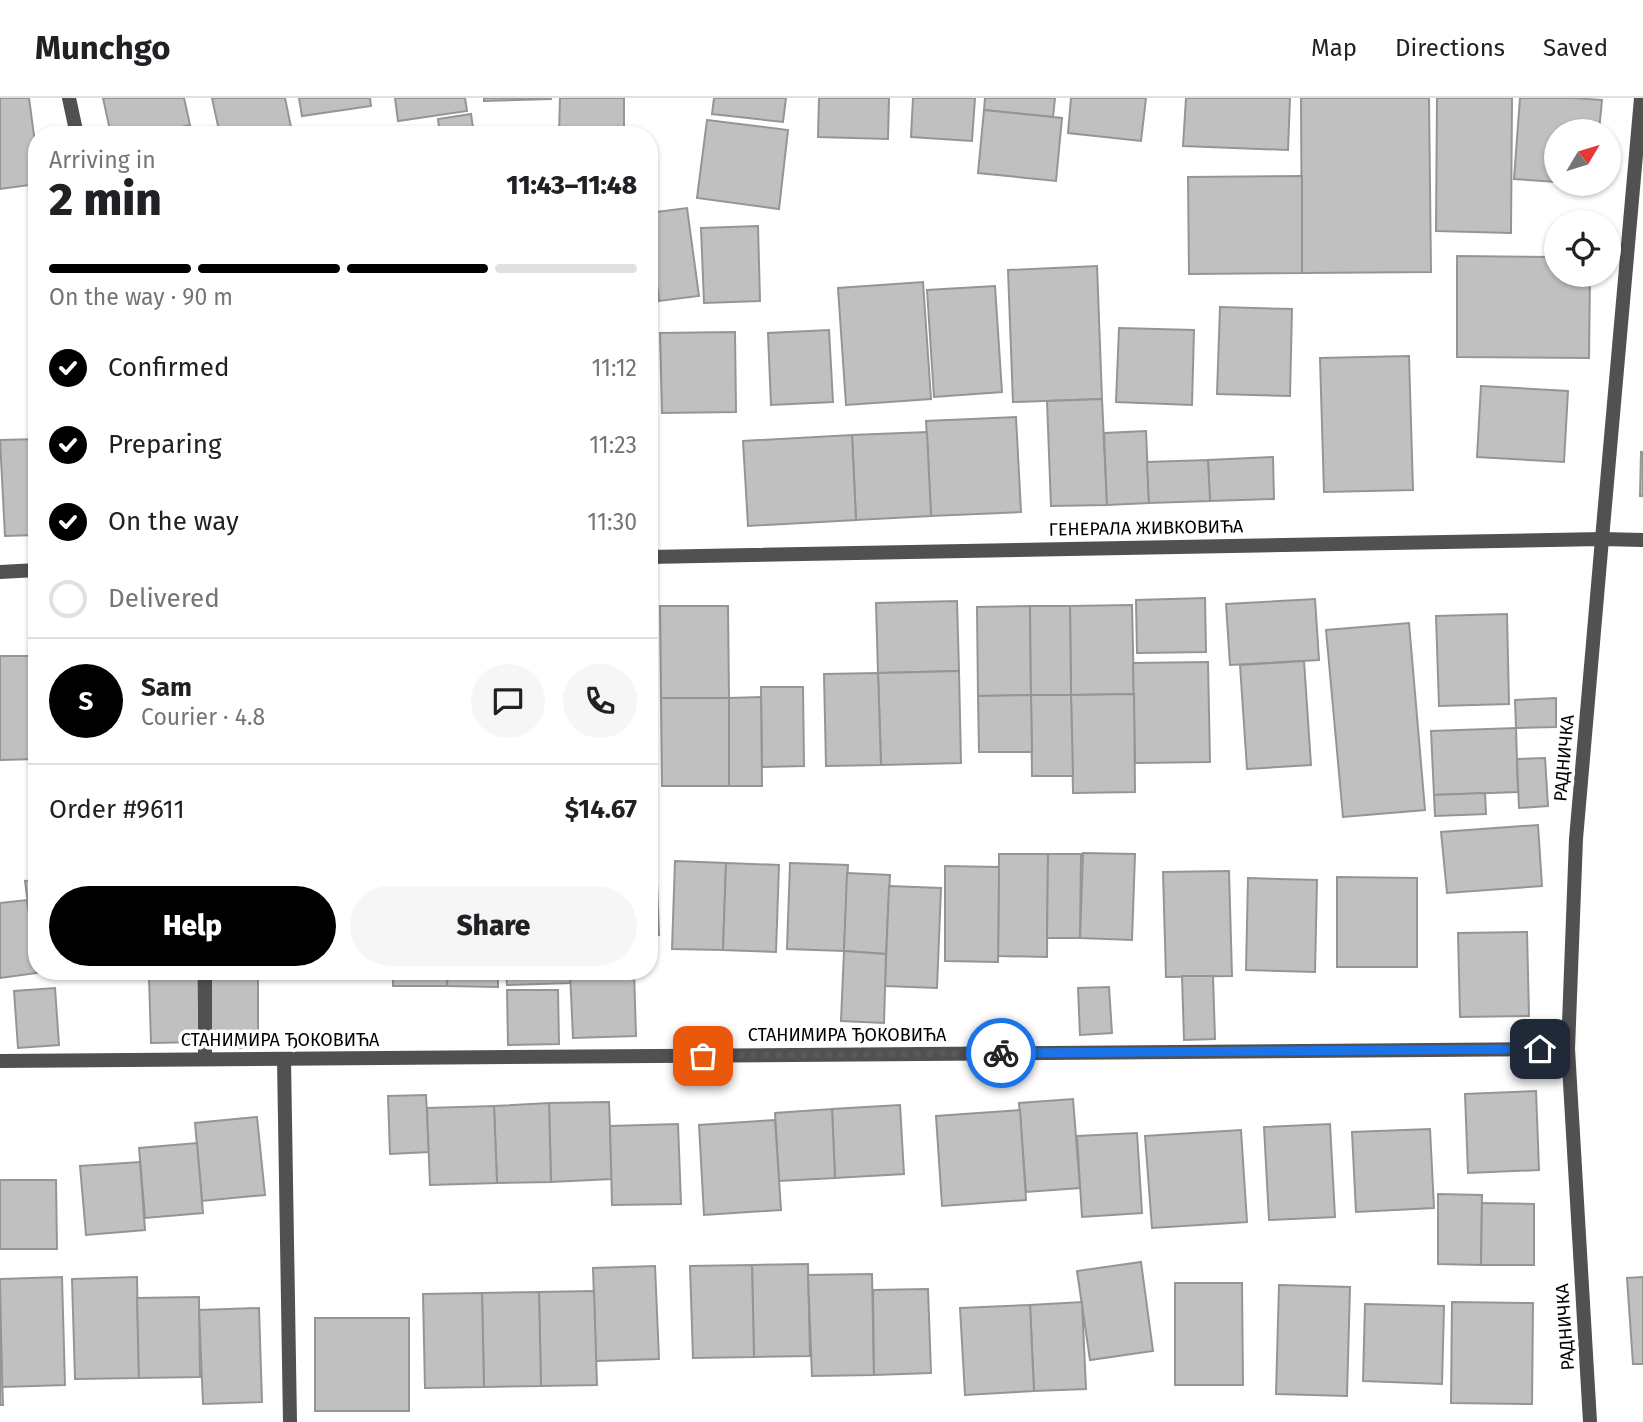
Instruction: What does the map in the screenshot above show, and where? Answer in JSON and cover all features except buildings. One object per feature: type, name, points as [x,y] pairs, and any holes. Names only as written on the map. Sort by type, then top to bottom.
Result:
[{"type":"street","points":[[69,98],[75,126]]},
{"type":"street","name":"РАДНИЧКА","points":[[1590,1422],[1568,1049],[1576,839],[1640,98]]},
{"type":"street","name":"ГЕНЕРАЛА ЖИВКОВИЋА","points":[[658,557],[1643,540]]},
{"type":"street","points":[[0,572],[28,570]]},
{"type":"street","points":[[205,980],[205,1059]]},
{"type":"street","name":"СТАНИМИРА ЂОКОВИЋА","points":[[0,1060],[1568,1049]]},
{"type":"street","points":[[285,1059],[290,1422]]},
{"type":"way so far","points":[[703,1056],[1001,1053]]},
{"type":"route","points":[[1001,1053],[1540,1049]]}]
